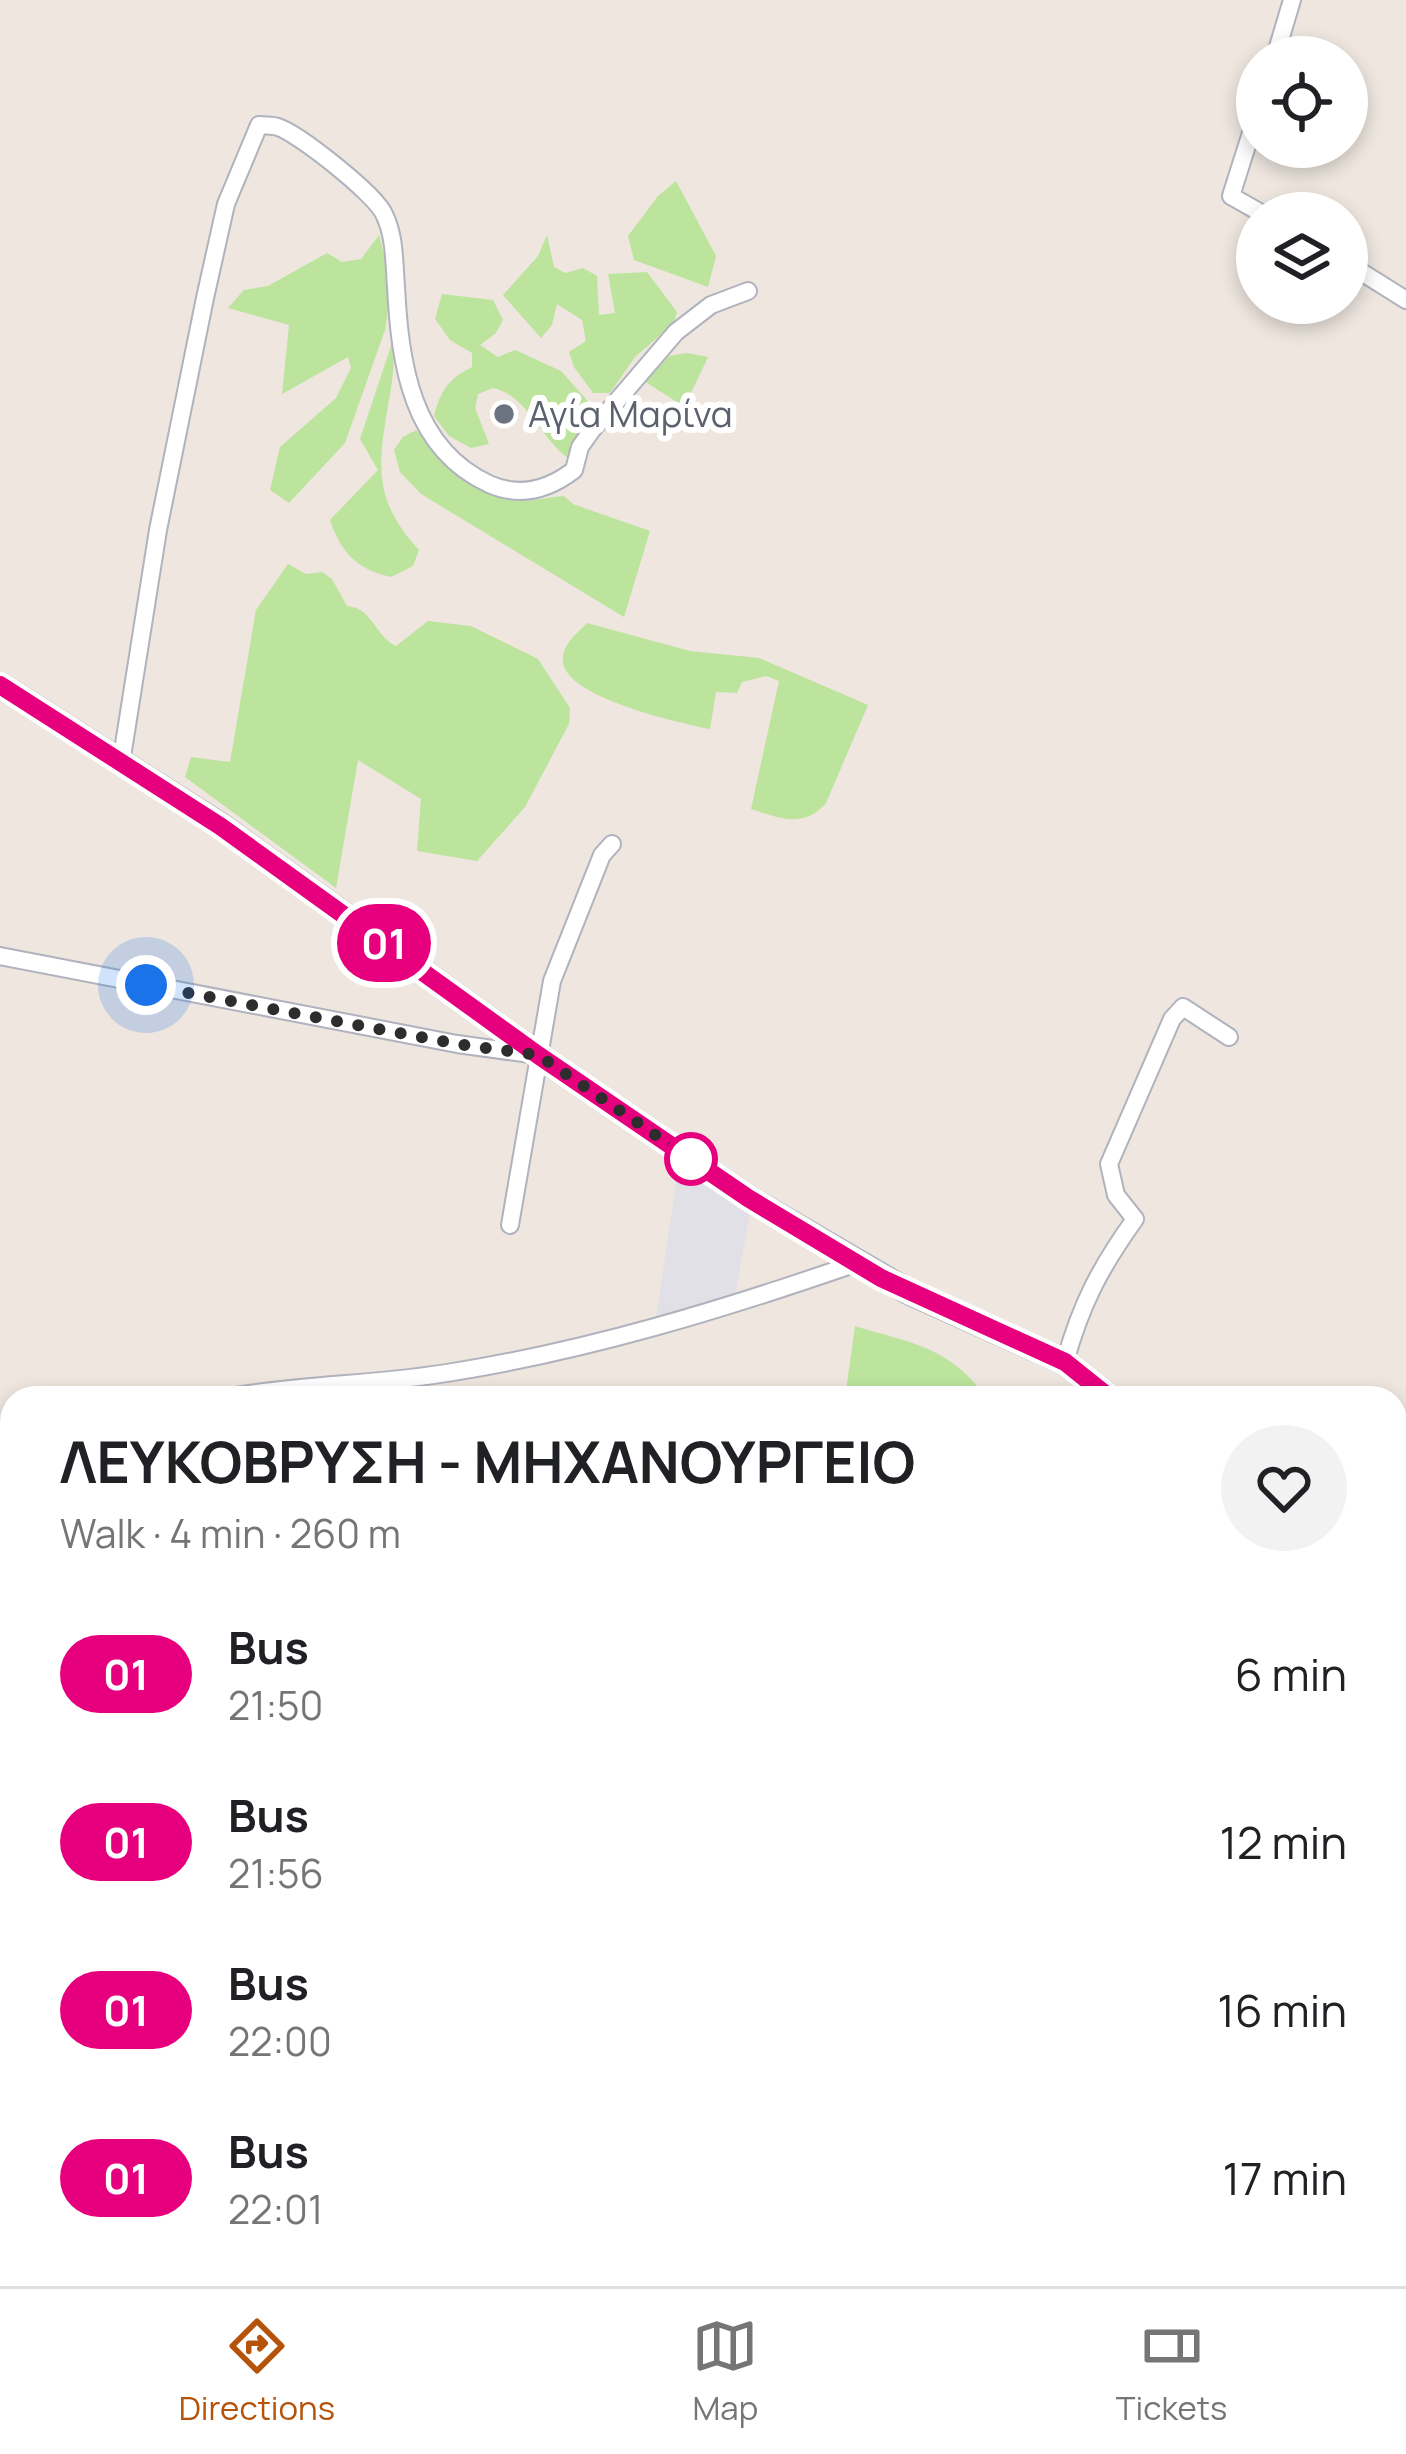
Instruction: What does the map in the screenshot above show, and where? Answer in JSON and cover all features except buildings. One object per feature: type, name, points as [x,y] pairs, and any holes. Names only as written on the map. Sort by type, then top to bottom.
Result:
[{"type":"main road","points":[[0,685],[237,837],[538,1055],[748,1198],[854,1264],[1065,1362],[1095,1386]]},
{"type":"street","points":[[1281,36],[1292,0]]},
{"type":"street","points":[[121,763],[158,530],[205,298],[226,204],[260,125],[280,128],[371,194],[383,210],[394,254],[404,367],[420,417],[457,464],[503,490],[520,493],[542,488],[574,470],[580,447],[592,430],[676,332],[711,305],[748,291]]},
{"type":"street","points":[[1236,198],[1232,196],[1241,168]]},
{"type":"street","points":[[1368,276],[1406,300]]},
{"type":"street","points":[[510,1225],[552,981],[567,934],[602,855],[612,844]]},
{"type":"street","points":[[0,956],[434,1040],[538,1055]]},
{"type":"street","points":[[1065,1362],[1078,1311],[1135,1219],[1116,1195],[1109,1164],[1172,1018],[1183,1007],[1228,1036]]},
{"type":"street","points":[[345,1386],[488,1366],[621,1336],[854,1264]]},
{"type":"shaded area","points":[[679,1163],[750,1213],[735,1296],[656,1318]]},
{"type":"green space","points":[[676,181],[716,256],[708,287],[634,260],[628,236],[658,196]]},
{"type":"green space","points":[[379,235],[388,282],[385,330],[345,443],[289,503],[270,490],[280,447],[336,398],[351,368],[348,357],[282,394],[289,325],[228,308],[244,290],[268,286],[327,253],[342,262],[361,259]]},
{"type":"green space","points":[[547,235],[554,267],[565,273],[583,268],[597,276],[599,315],[615,313],[608,274],[647,272],[677,312],[674,323],[635,357],[610,393],[593,393],[574,367],[569,352],[586,341],[582,320],[557,304],[552,325],[541,338],[503,295],[538,256]]},
{"type":"green space","points":[[442,294],[493,300],[503,320],[496,333],[480,345],[498,357],[515,350],[561,371],[594,408],[592,422],[568,458],[525,408],[493,388],[478,394],[475,408],[489,444],[471,448],[449,436],[434,416],[447,386],[472,367],[472,353],[450,340],[435,319]]},
{"type":"green space","points":[[392,343],[382,480],[393,514],[419,550],[413,566],[391,577],[352,558],[330,520],[378,470],[360,439]]},
{"type":"green space","points":[[669,356],[708,357],[690,395],[680,404],[644,381]]},
{"type":"green space","points":[[416,430],[464,478],[491,495],[525,501],[564,496],[573,504],[650,531],[624,617],[421,494],[400,472],[394,450]]},
{"type":"green space","points":[[288,564],[306,574],[322,572],[332,579],[347,606],[363,612],[396,646],[428,621],[471,626],[538,659],[570,708],[569,724],[525,807],[477,861],[417,851],[421,799],[358,760],[336,888],[185,777],[191,757],[230,762],[256,610]]},
{"type":"green space","points":[[587,623],[690,651],[759,658],[868,705],[826,803],[800,819],[751,809],[779,681],[766,676],[742,682],[737,693],[716,692],[710,729],[650,714],[602,697],[568,674],[565,649]]},
{"type":"green space","points":[[855,1326],[928,1349],[958,1367],[977,1386],[847,1386]]},
{"type":"bus line","name":"01","points":[[0,685],[220,826],[538,1055],[748,1198],[854,1264],[1065,1362],[1095,1386]]},
{"type":"place","name":"Αγία Μαρίνα","points":[[504,414]]},
{"type":"route","points":[[146,985],[538,1055],[691,1159]]}]
